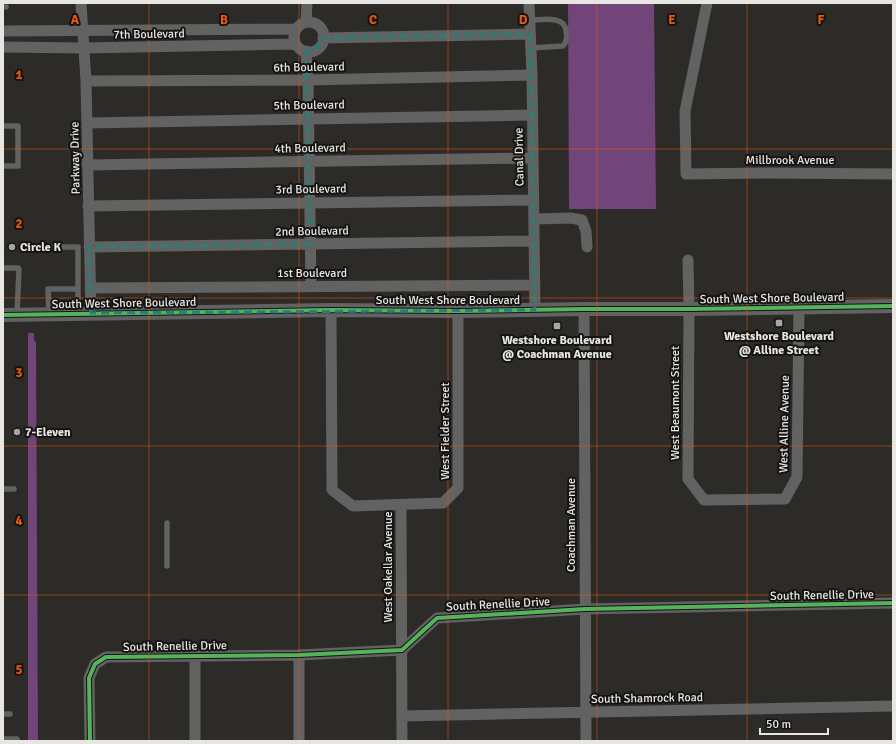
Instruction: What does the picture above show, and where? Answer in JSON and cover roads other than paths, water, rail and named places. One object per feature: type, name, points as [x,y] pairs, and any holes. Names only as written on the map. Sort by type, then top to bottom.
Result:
[{"type":"street","name":"Parkway Drive","points":[[81,3],[86,81],[90,288],[85,314]]},
{"type":"street","points":[[306,22],[307,3]]},
{"type":"street","name":"Canal Drive","points":[[529,3],[532,75],[535,310]]},
{"type":"street","name":"Millbrook Avenue","points":[[707,3],[685,111],[686,174],[893,174]]},
{"type":"street","points":[[306,22],[317,24],[322,30],[323,38],[321,45],[316,50],[302,50],[296,45],[294,37],[296,29],[302,23],[306,22]]},
{"type":"street","name":"7th Boulevard","points":[[3,31],[296,29]]},
{"type":"street","points":[[43,30],[43,47]]},
{"type":"street","points":[[323,38],[530,34]]},
{"type":"street","name":"7th Boulevard","points":[[3,47],[83,48],[296,45]]},
{"type":"street","points":[[306,51],[309,118],[311,286]]},
{"type":"street","name":"6th Boulevard","points":[[86,81],[308,80],[532,75]]},
{"type":"street","name":"5th Boulevard","points":[[87,123],[532,115]]},
{"type":"street","name":"4th Boulevard","points":[[87,164],[532,158]]},
{"type":"street","name":"3rd Boulevard","points":[[88,206],[533,200]]},
{"type":"street","points":[[534,219],[570,218],[582,220],[586,231],[587,247]]},
{"type":"street","name":"2nd Boulevard","points":[[89,247],[534,242]]},
{"type":"street","name":"West Beaumont Street","points":[[688,260],[688,479],[704,500],[745,500]]},
{"type":"street","name":"1st Boulevard","points":[[90,288],[311,286],[535,288]]},
{"type":"street","name":"South West Shore Boulevard","points":[[3,315],[331,310],[689,309],[893,306]]},
{"type":"street","name":"West Alline Avenue","points":[[745,500],[785,498],[797,477],[799,307]]},
{"type":"street","name":"Coachman Avenue","points":[[584,309],[586,741]]},
{"type":"street","name":"West Oakellar Avenue","points":[[331,310],[332,490],[353,506],[401,504],[402,741]]},
{"type":"street","name":"West Fielder Street","points":[[401,504],[443,503],[458,488],[458,310]]},
{"type":"street","name":"South Renellie Drive","points":[[90,741],[89,678],[94,664],[106,657],[298,655],[402,650],[437,618],[585,609],[893,603]]},
{"type":"street","points":[[298,655],[299,741]]},
{"type":"street","points":[[195,656],[195,741]]},
{"type":"street","name":"South Shamrock Road","points":[[402,716],[893,706]]},
{"type":"lane","points":[[530,20],[560,20],[564,24],[566,33],[565,44],[563,46],[531,48]]},
{"type":"lane","points":[[3,126],[18,126],[18,166],[3,166]]},
{"type":"lane","points":[[45,247],[78,247],[78,288],[85,314]]},
{"type":"lane","points":[[3,268],[19,269],[17,315]]},
{"type":"lane","points":[[49,314],[48,289],[78,288]]},
{"type":"lane","points":[[3,489],[14,489]]},
{"type":"lane","points":[[167,524],[167,566]]},
{"type":"lane","points":[[3,714],[10,714]]},
{"type":"lane","points":[[3,739],[17,739],[17,741]]},
{"type":"place","name":"Circle K","points":[[12,247]]},
{"type":"place","name":"Westshore Boulevard @ Alline Street","points":[[779,323]]},
{"type":"place","name":"Westshore Boulevard @ Coachman Avenue","points":[[557,326]]},
{"type":"place","name":"7-Eleven","points":[[17,432]]}]
